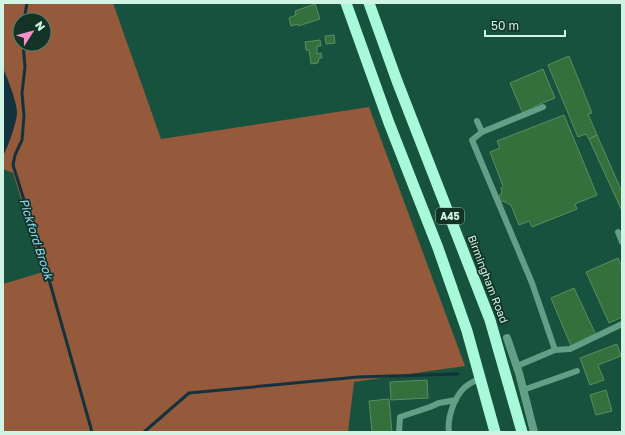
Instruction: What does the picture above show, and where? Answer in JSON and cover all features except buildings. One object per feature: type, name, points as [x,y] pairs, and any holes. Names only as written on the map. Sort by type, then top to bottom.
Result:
[{"type":"highway","name":"A45","points":[[346,3],[389,123],[438,248],[467,331],[495,432]]},
{"type":"highway","name":"Birmingham Road","points":[[369,3],[397,81],[490,320],[515,402],[522,432]]},
{"type":"street","name":"Birmingham Road","points":[[507,338],[517,366],[534,432]]},
{"type":"lane","points":[[542,107],[482,132],[472,140],[532,283],[555,350]]},
{"type":"lane","points":[[477,121],[482,132]]},
{"type":"lane","points":[[618,232],[622,242]]},
{"type":"lane","points":[[517,366],[555,350],[570,349],[622,324]]},
{"type":"lane","points":[[523,390],[577,371]]},
{"type":"lane","points":[[449,432],[448,424],[454,403],[464,387],[480,378]]},
{"type":"lane","points":[[399,432],[400,417],[439,403],[456,400]]},
{"type":"shaded area","points":[[3,3],[113,3],[161,139],[369,107],[465,366],[354,382],[348,432],[3,432],[3,284],[43,272],[13,173],[3,169]]},
{"type":"water","points":[[3,68],[17,112],[16,122],[3,156]]},
{"type":"waterway","name":"Pickford Brook","points":[[25,12],[27,3]]},
{"type":"waterway","name":"Pickford Brook","points":[[24,52],[25,67],[22,93],[24,116],[22,140],[15,155],[13,165],[50,283],[92,432]]},
{"type":"waterway","points":[[144,432],[189,393],[358,377],[458,374]]}]
